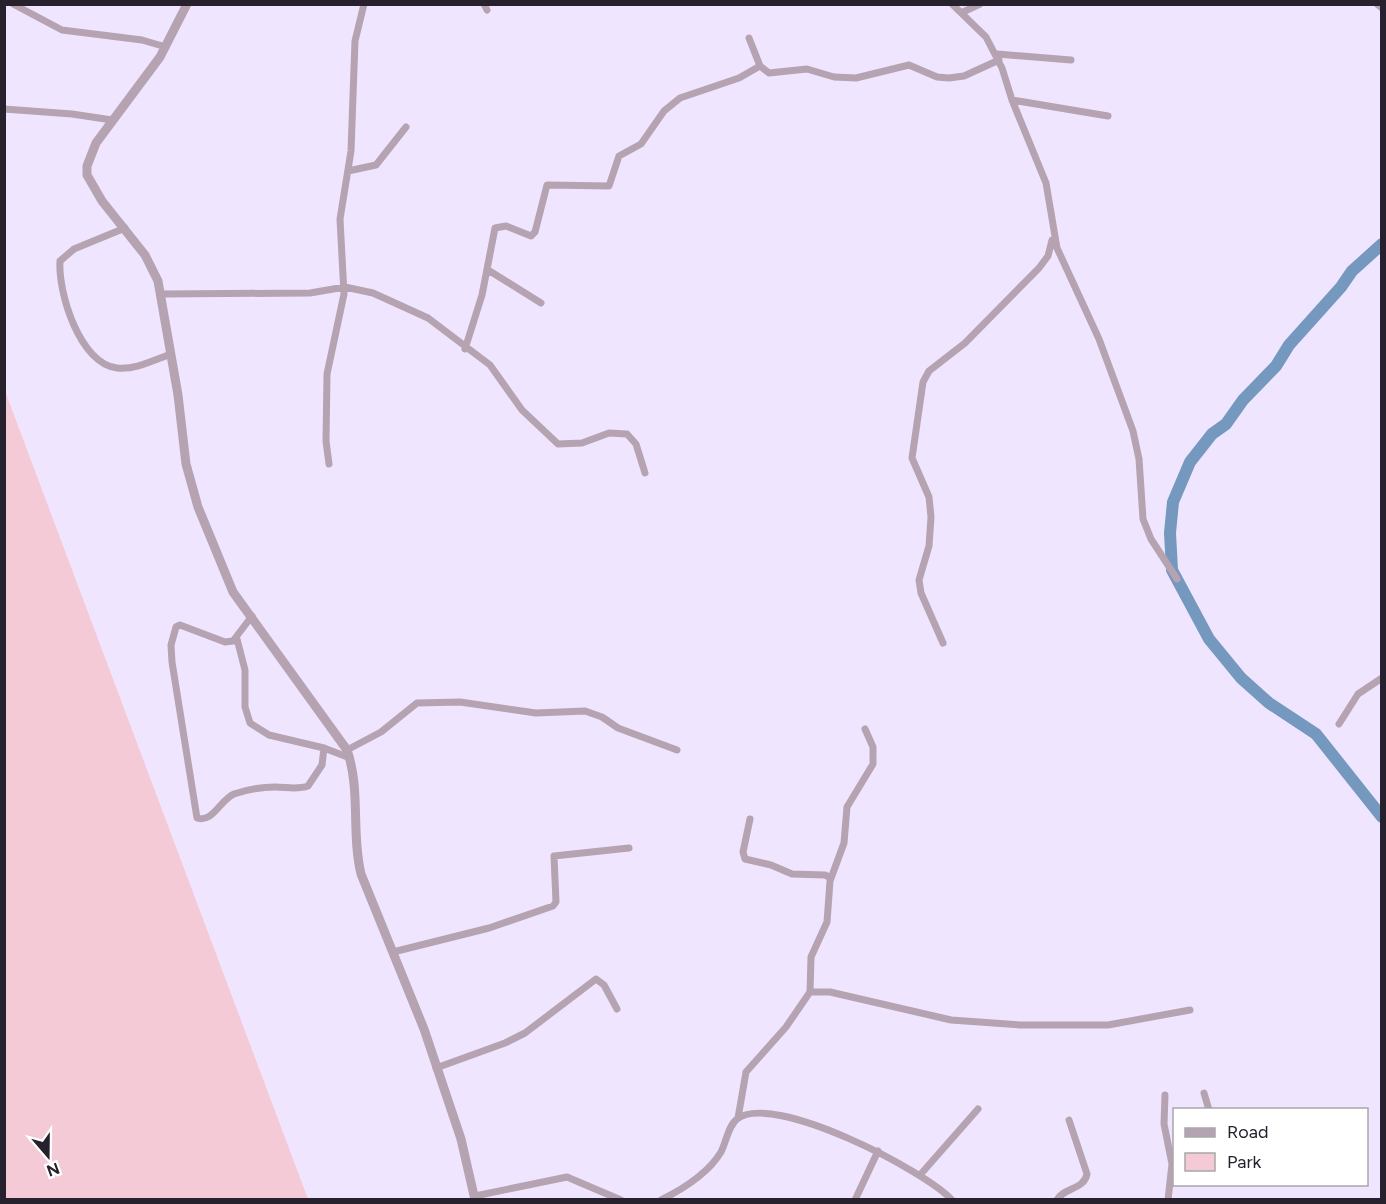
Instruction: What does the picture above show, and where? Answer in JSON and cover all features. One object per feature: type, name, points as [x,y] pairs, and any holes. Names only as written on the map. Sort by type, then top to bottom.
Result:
[{"type":"street","points":[[13,4],[62,30],[132,38],[166,47]]},
{"type":"street","points":[[187,4],[153,69],[112,120],[91,153],[87,175],[102,201],[153,267],[163,294],[186,464],[193,490],[233,592],[349,754],[354,791],[356,852],[361,874],[393,952],[461,1139],[475,1198],[567,1177],[621,1200]]},
{"type":"street","points":[[329,464],[326,441],[327,374],[345,287],[340,219],[348,171],[355,41],[364,4]]},
{"type":"street","points":[[952,4],[963,12],[986,37],[998,57],[1012,100],[1046,183],[1052,231],[1057,248],[1081,297],[1129,420],[1139,459],[1143,519],[1151,539],[1177,579]]},
{"type":"street","points":[[963,12],[980,4]]},
{"type":"street","points":[[1377,4],[1382,9]]},
{"type":"street","points":[[749,38],[760,66],[769,73],[807,69],[844,79],[874,75],[909,65],[942,78],[964,76],[998,57],[1071,60]]},
{"type":"street","points":[[465,349],[488,270],[495,228],[501,226],[527,236],[533,235],[547,185],[609,186],[619,156],[641,144],[670,104],[680,98],[739,78],[760,66]]},
{"type":"street","points":[[1012,100],[1108,116]]},
{"type":"street","points":[[4,109],[72,114],[112,120]]},
{"type":"street","points":[[348,171],[376,165],[406,127]]},
{"type":"street","points":[[125,228],[74,249],[60,261],[59,272],[76,330],[90,352],[113,367],[130,367],[171,354]]},
{"type":"street","points":[[943,643],[921,593],[919,580],[929,546],[931,517],[929,497],[912,458],[922,382],[929,371],[965,343],[1039,268],[1048,256],[1052,231]]},
{"type":"street","points":[[488,270],[541,303]]},
{"type":"street","points":[[163,294],[310,293],[345,287],[373,293],[412,309],[435,323],[465,349],[496,371],[513,400],[550,439],[566,446],[582,444],[609,434],[627,434],[636,444],[645,473]]},
{"type":"street","points":[[252,616],[237,639],[225,642],[180,625],[176,627],[173,634],[172,662],[196,818],[202,819],[210,816],[224,800],[239,792],[274,787],[298,789],[308,786],[322,765],[324,748]]},
{"type":"street","points":[[237,639],[244,670],[245,707],[250,723],[269,735],[349,754],[417,703],[460,702],[536,713],[585,711],[602,717],[618,728],[677,750]]},
{"type":"street","points":[[1339,724],[1358,694],[1382,678]]},
{"type":"street","points":[[661,1200],[680,1190],[710,1165],[720,1153],[738,1118],[746,1072],[786,1027],[810,992],[811,957],[827,922],[831,878],[844,843],[847,807],[873,764],[873,747],[865,729]]},
{"type":"street","points":[[750,819],[743,852],[745,859],[771,865],[792,874],[825,875],[831,878]]},
{"type":"street","points":[[393,952],[489,928],[554,906],[556,902],[554,856],[629,848]]},
{"type":"street","points":[[436,1068],[505,1043],[525,1033],[596,979],[604,985],[617,1009]]},
{"type":"street","points":[[810,992],[830,992],[951,1020],[1021,1025],[1108,1025],[1190,1010]]},
{"type":"street","points":[[1204,1093],[1208,1108]]},
{"type":"street","points":[[1165,1095],[1164,1124],[1172,1142],[1168,1200]]},
{"type":"street","points":[[920,1175],[978,1109]]},
{"type":"street","points":[[738,1118],[764,1115],[832,1131],[878,1151],[920,1175],[952,1200]]},
{"type":"street","points":[[1057,1200],[1061,1194],[1081,1185],[1087,1174],[1069,1120]]},
{"type":"street","points":[[855,1200],[878,1151]]},
{"type":"green space","points":[[5,391],[308,1199],[5,1199]]},
{"type":"waterway","points":[[1382,244],[1352,271],[1341,287],[1289,345],[1276,366],[1243,400],[1226,424],[1212,434],[1190,462],[1173,502],[1170,533],[1172,570],[1209,639],[1241,678],[1269,703],[1316,734],[1382,817]]}]
